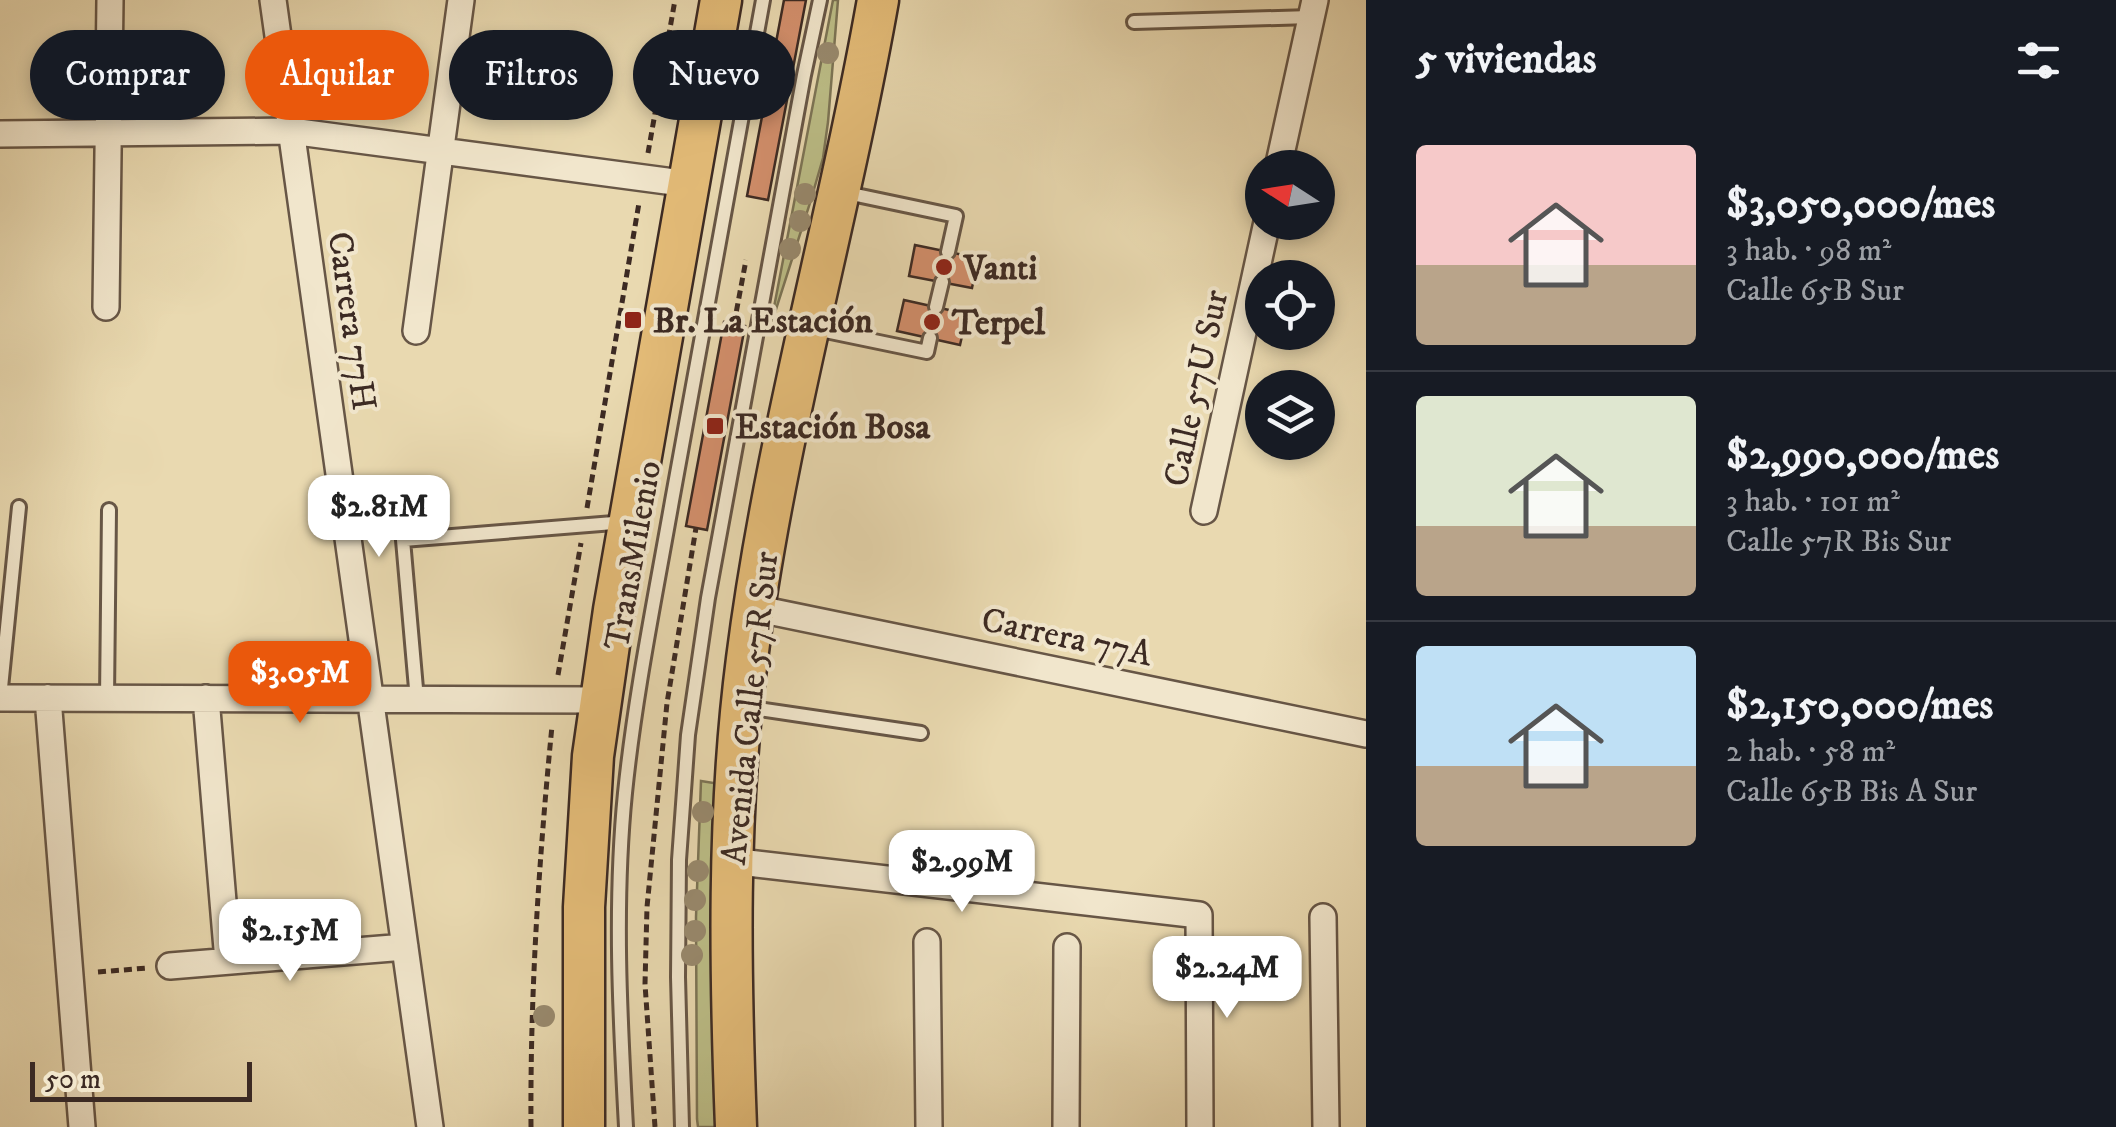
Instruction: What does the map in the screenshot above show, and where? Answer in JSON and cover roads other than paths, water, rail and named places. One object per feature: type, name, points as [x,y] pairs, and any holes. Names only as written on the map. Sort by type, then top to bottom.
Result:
[{"type":"highway","points":[[584,1127],[584,907],[600,700],[721,0]]},
{"type":"highway","name":"Avenida Calle 57R Sur","points":[[736,1127],[732,860],[742,706],[754,608],[808,328],[878,0]]},
{"type":"street","points":[[106,306],[110,0]]},
{"type":"street","name":"Carrera 77H","points":[[273,0],[430,1127]]},
{"type":"street","points":[[416,331],[461,0]]},
{"type":"street","points":[[1282,150],[1313,9]]},
{"type":"street","points":[[0,134],[291,132],[688,184]]},
{"type":"street","name":"Calle 57U Sur","points":[[1204,511],[1262,240]]},
{"type":"street","name":"Carrera 77A","points":[[754,608],[1366,734]]},
{"type":"street","points":[[0,698],[600,700]]},
{"type":"street","points":[[48,698],[82,1127]]},
{"type":"street","points":[[206,698],[228,962]]},
{"type":"street","points":[[732,860],[1199,914],[1200,1127]]},
{"type":"street","points":[[1323,917],[1326,1127]]},
{"type":"street","points":[[927,942],[928,1127]]},
{"type":"street","points":[[170,966],[405,947]]},
{"type":"street","points":[[1066,1127],[1067,947]]},
{"type":"lane","name":"TransMilenio","points":[[626,1127],[619,908],[625,793],[642,666],[763,0]]},
{"type":"lane","points":[[682,1127],[678,977],[688,735],[708,598],[820,0]]},
{"type":"lane","points":[[1134,22],[1313,9]]},
{"type":"lane","points":[[840,192],[956,216],[948,252]]},
{"type":"lane","points":[[936,307],[942,282]]},
{"type":"lane","points":[[808,328],[928,352],[930,338]]},
{"type":"lane","points":[[0,698],[19,507]]},
{"type":"lane","points":[[106,698],[109,510]]},
{"type":"lane","points":[[417,700],[403,540],[629,522]]},
{"type":"lane","points":[[742,706],[921,732]]},
{"type":"place","name":"Vanti","points":[[944,267]]},
{"type":"place","name":"Br. La Estación","points":[[633,320]]},
{"type":"place","name":"Terpel","points":[[932,322]]},
{"type":"place","name":"Estación Bosa","points":[[715,426]]}]
